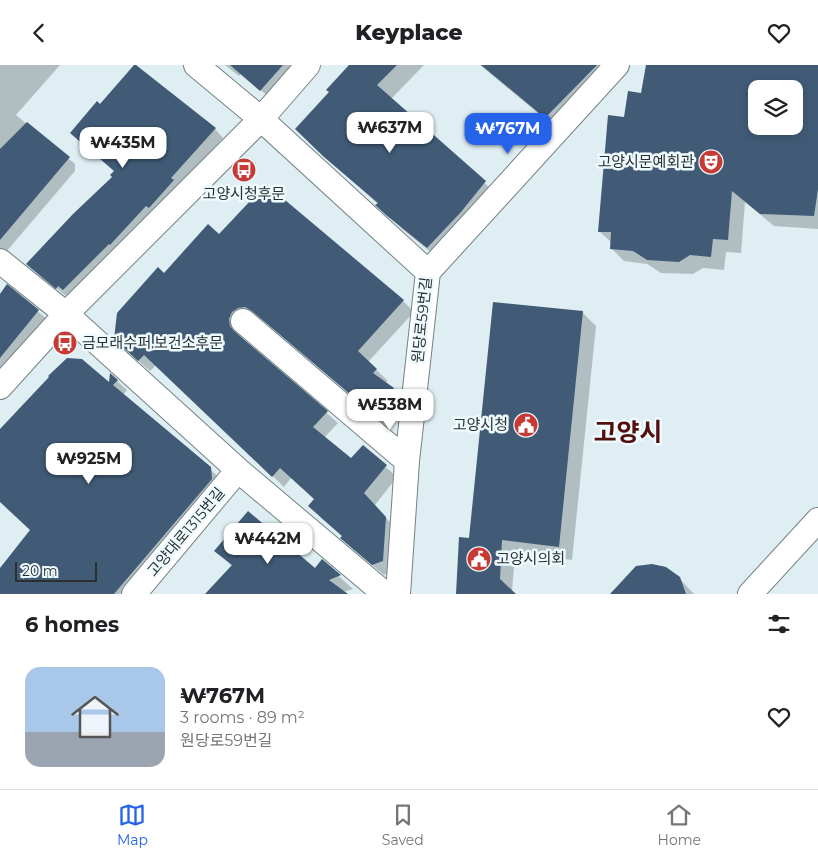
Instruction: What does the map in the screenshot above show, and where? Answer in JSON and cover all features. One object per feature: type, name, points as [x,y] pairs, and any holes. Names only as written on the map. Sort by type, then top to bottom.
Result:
[{"type":"street","name":"원당로59번길","points":[[196,65],[261,119],[428,272],[406,461],[398,594]]},
{"type":"street","points":[[0,387],[66,314],[261,119],[308,65]]},
{"type":"street","points":[[428,272],[617,65]]},
{"type":"street","points":[[0,261],[66,314],[238,470],[385,594]]},
{"type":"street","points":[[243,321],[406,461]]},
{"type":"street","name":"고양대로1315번길","points":[[134,594],[238,470]]},
{"type":"street","points":[[750,594],[818,520]]},
{"type":"building","points":[[134,65],[216,128],[171,178],[174,180],[149,208],[146,206],[110,245],[63,290],[58,286],[56,289],[26,264],[73,214],[112,177],[110,175],[114,171],[70,133],[97,101],[100,104]]},
{"type":"building","points":[[230,65],[283,65],[260,91]]},
{"type":"building","points":[[349,65],[397,65],[377,85],[486,181],[461,212],[427,248],[386,215],[375,205],[378,203],[324,157],[295,129],[329,92],[326,90]]},
{"type":"building","points":[[481,65],[597,65],[545,118]]},
{"type":"building","name":"고양시문예회관","points":[[646,65],[818,65],[818,189],[814,216],[760,214],[732,191],[728,240],[713,239],[711,257],[690,255],[679,262],[647,260],[633,251],[610,249],[611,232],[598,232],[608,115],[624,117],[628,91],[641,93]]},
{"type":"building","points":[[27,122],[70,157],[0,240],[0,149]]},
{"type":"building","points":[[266,184],[404,300],[358,351],[377,369],[373,373],[394,388],[386,397],[391,402],[377,417],[252,311],[245,307],[238,308],[232,312],[229,319],[230,326],[234,331],[328,411],[313,427],[351,458],[363,445],[387,465],[364,493],[386,517],[383,561],[372,565],[340,538],[342,536],[308,506],[314,499],[280,468],[272,477],[144,355],[138,361],[114,339],[117,313],[158,267],[164,273],[208,224],[219,234]]},
{"type":"building","points":[[7,284],[39,310],[0,358],[0,294]]},
{"type":"building","name":"고양시청","points":[[493,302],[583,311],[559,547],[502,540],[500,579],[516,594],[456,594],[459,537],[469,538]]},
{"type":"building","points":[[67,358],[82,359],[109,382],[110,373],[118,380],[113,385],[211,467],[212,479],[114,594],[0,594],[0,568],[30,530],[0,502],[0,429]]},
{"type":"building","points":[[248,511],[315,568],[322,559],[341,575],[329,580],[348,594],[205,594],[232,565],[214,551]]},
{"type":"building","points":[[652,564],[666,567],[680,577],[686,594],[610,594],[636,566]]},
{"type":"place","name":"고양시문예회관","points":[[711,162]]},
{"type":"place","name":"고양시청후문","points":[[244,170]]},
{"type":"place","name":"금모래수퍼.보건소후문","points":[[65,343]]},
{"type":"place","name":"고양시청","points":[[526,425]]},
{"type":"place","name":"고양시의회","points":[[479,559]]},
{"type":"district","name":"고양시","points":[[628,432]]}]
